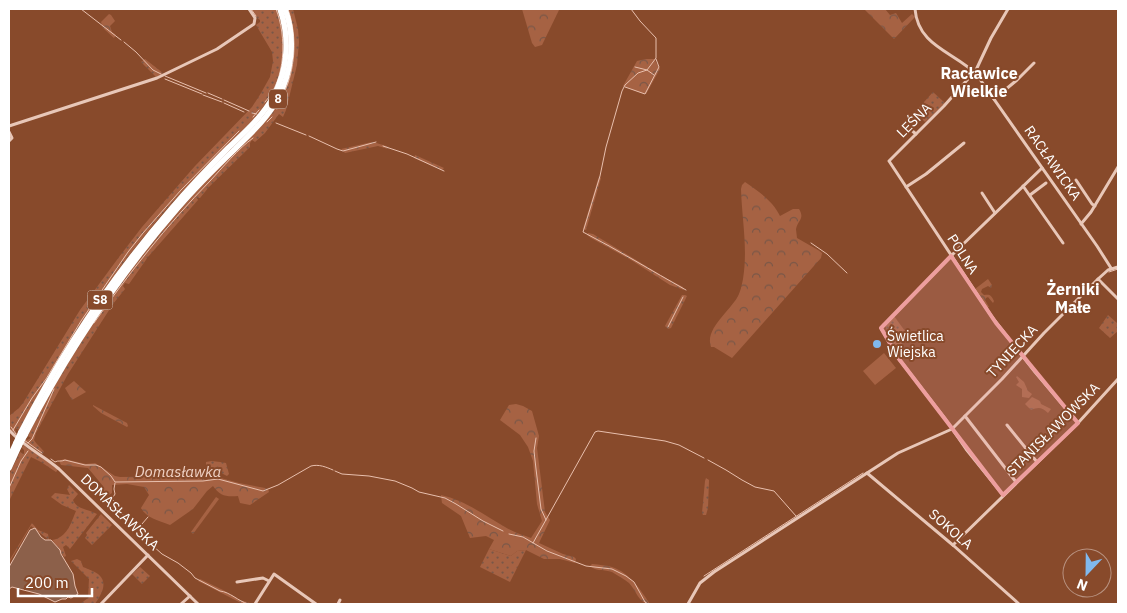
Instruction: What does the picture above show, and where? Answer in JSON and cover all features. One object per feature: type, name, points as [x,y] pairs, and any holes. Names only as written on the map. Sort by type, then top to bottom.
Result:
[{"type":"highway","name":"8","points":[[196,181],[260,116],[276,91],[284,69],[286,53],[284,27],[280,9]]},
{"type":"highway","name":"8","points":[[178,208],[264,119],[273,107],[288,71],[291,54],[290,31],[285,9]]},
{"type":"highway","name":"S8","points":[[9,458],[66,352],[107,290],[148,236],[196,181]]},
{"type":"highway","name":"S8","points":[[23,433],[91,321],[129,268],[178,208]]},
{"type":"highway","name":"S8","points":[[9,468],[17,445]]},
{"type":"street","points":[[9,126],[157,78],[208,54],[254,24],[255,18],[249,9]]},
{"type":"street","name":"RACŁAWICKA","points":[[915,9],[918,22],[931,42],[975,72],[1111,268]]},
{"type":"street","name":"LEŚNA","points":[[889,161],[975,72],[990,38],[1008,10]]},
{"type":"street","points":[[994,98],[1017,80],[1034,63]]},
{"type":"street","points":[[904,124],[916,134]]},
{"type":"street","points":[[9,132],[11,139]]},
{"type":"street","points":[[906,187],[964,144]]},
{"type":"street","name":"POLNA","points":[[889,161],[992,317],[1078,423]]},
{"type":"street","points":[[1081,224],[1095,206],[1118,167]]},
{"type":"street","points":[[1003,495],[895,354],[881,328],[1042,168]]},
{"type":"street","points":[[1076,180],[1095,206]]},
{"type":"street","points":[[1030,195],[1046,183]]},
{"type":"street","points":[[1023,186],[1063,243]]},
{"type":"street","points":[[982,194],[995,213]]},
{"type":"street","points":[[1111,268],[1118,266]]},
{"type":"street","name":"TYNIECKA","points":[[952,429],[1098,279],[1111,268]]},
{"type":"street","points":[[1098,279],[1118,299]]},
{"type":"street","name":"STANISŁAWOWSKA","points":[[953,545],[1078,423],[1118,379]]},
{"type":"street","points":[[965,416],[1016,482]]},
{"type":"street","points":[[1006,425],[1037,462]]},
{"type":"street","points":[[688,604],[700,583],[707,576],[898,453],[952,429]]},
{"type":"street","name":"DOMASŁAWSKA","points":[[9,430],[24,444],[60,469],[198,604]]},
{"type":"street","name":"SOKOLA","points":[[867,473],[953,545],[1019,604]]},
{"type":"street","points":[[101,604],[148,555]]},
{"type":"street","points":[[255,604],[274,574],[316,604]]},
{"type":"street","points":[[237,582],[263,578],[269,581]]},
{"type":"street","points":[[181,604],[190,596]]},
{"type":"highlighted area","points":[[951,256],[996,323],[1078,423],[1003,495],[899,359],[881,328]]},
{"type":"green space","points":[[250,9],[277,9],[281,23],[283,37],[282,63],[279,76],[267,101],[254,119],[164,212],[143,237],[86,315],[52,370],[21,427],[19,430],[15,428],[16,433],[27,440],[31,438],[28,436],[38,414],[76,349],[113,293],[162,231],[284,90],[287,9],[293,9],[299,42],[297,65],[283,117],[279,114],[265,133],[255,142],[252,140],[250,147],[200,198],[197,198],[198,200],[148,257],[129,284],[125,283],[123,286],[125,289],[113,304],[68,374],[36,433],[34,440],[44,452],[42,454],[15,435],[9,427],[9,416],[23,403],[80,310],[142,227],[195,166],[252,107],[270,77],[273,61],[272,52],[256,25],[260,20]]},
{"type":"green space","points":[[522,9],[559,9],[542,45],[535,47],[532,43]]},
{"type":"green space","points":[[864,9],[885,9],[890,15],[896,13],[902,23],[912,14],[915,17],[894,39]]},
{"type":"green space","points":[[109,14],[115,21],[110,26],[112,32],[116,35],[114,38],[103,28],[101,22]]},
{"type":"green space","points":[[145,59],[163,73],[156,77],[141,62]]},
{"type":"green space","points":[[654,59],[660,69],[646,94],[623,86],[637,61]]},
{"type":"green space","points":[[933,92],[945,103],[925,122],[915,112]]},
{"type":"green space","points":[[372,142],[389,147],[388,149],[378,146],[345,153],[341,149]]},
{"type":"green space","points":[[415,155],[444,168],[442,170],[414,158]]},
{"type":"green space","points":[[599,176],[601,178],[586,230],[583,229]]},
{"type":"green space","points":[[745,182],[769,201],[780,216],[793,209],[799,209],[801,217],[796,229],[797,238],[822,253],[821,258],[732,358],[711,347],[710,340],[715,326],[736,300],[742,285],[745,256],[741,189]]},
{"type":"green space","points":[[588,233],[593,234],[683,287],[684,290],[670,285],[631,260],[591,238],[587,235]]},
{"type":"green space","points":[[988,279],[992,285],[991,288],[988,286],[982,289],[981,292],[984,295],[990,295],[994,301],[993,303],[988,297],[986,298],[985,300],[989,307],[986,308],[975,289]]},
{"type":"green space","points":[[682,295],[687,296],[671,328],[668,329],[665,326]]},
{"type":"green space","points":[[1108,315],[1118,322],[1118,331],[1110,338],[1099,328]]},
{"type":"green space","points":[[894,316],[910,338],[894,350],[885,325]]},
{"type":"green space","points":[[884,353],[896,368],[875,385],[863,371]]},
{"type":"green space","points":[[1017,376],[1024,382],[1028,391],[1032,394],[1029,398],[1022,397],[1022,389],[1016,385],[1019,382]]},
{"type":"green space","points":[[74,381],[86,392],[72,400],[65,388]]},
{"type":"green space","points":[[1032,397],[1051,409],[1048,413],[1040,408],[1031,410],[1025,404]]},
{"type":"green space","points":[[516,404],[532,411],[539,436],[537,448],[545,512],[550,520],[539,543],[574,557],[576,559],[575,563],[560,559],[544,559],[526,550],[517,551],[511,556],[489,549],[494,540],[486,536],[470,538],[461,516],[442,503],[441,495],[450,497],[508,529],[531,538],[542,521],[537,504],[533,461],[528,447],[520,435],[500,420],[509,405]]},
{"type":"green space","points":[[93,405],[127,423],[128,426],[101,413]]},
{"type":"green space","points":[[23,445],[50,463],[57,471],[31,457],[9,501],[9,475],[20,452],[24,454]]},
{"type":"green space","points":[[64,459],[86,464],[95,463],[115,476],[120,477],[199,476],[205,480],[217,477],[265,488],[269,492],[250,505],[240,503],[238,496],[221,494],[213,486],[193,509],[170,525],[154,519],[143,511],[141,508],[149,495],[144,487],[127,484],[112,485],[112,493],[109,495],[104,492],[103,486],[88,468],[61,465],[59,461]]},
{"type":"green space","points":[[206,462],[226,463],[229,474],[227,476],[206,465]]},
{"type":"green space","points":[[706,478],[709,480],[708,508],[706,515],[703,515],[702,513]]},
{"type":"green space","points":[[69,485],[78,494],[73,500],[77,506],[97,514],[70,549],[66,545],[63,547],[66,556],[64,557],[52,540],[65,533],[76,511],[62,505],[51,497],[55,493],[70,495],[67,489]]},
{"type":"green space","points":[[216,497],[219,499],[193,534],[191,532]]},
{"type":"green space","points":[[101,514],[112,525],[92,545],[85,538],[86,533]]},
{"type":"green space","points":[[32,523],[38,530],[48,534],[49,540],[31,526],[9,563],[9,561]]},
{"type":"green space","points":[[489,549],[511,556],[517,551],[526,550],[510,582],[480,567]]},
{"type":"green space","points":[[77,559],[81,561],[83,567],[98,574],[103,581],[103,589],[95,604],[80,604],[88,598],[89,579],[71,561]]},
{"type":"green space","points":[[592,564],[610,566],[624,573],[634,582],[650,604],[643,602],[625,580],[612,572],[592,568],[590,566]]},
{"type":"green space","points":[[140,567],[150,576],[142,584],[132,574]]},
{"type":"green space","points":[[200,579],[250,604],[241,603],[198,581]]},
{"type":"shaded area","points":[[35,528],[41,537],[45,540],[51,540],[60,550],[73,574],[78,594],[55,602],[39,594],[12,587],[9,589],[9,567],[30,530]]},
{"type":"waterway","points":[[81,9],[121,40]]},
{"type":"waterway","points":[[251,9],[256,16]]},
{"type":"waterway","points":[[265,102],[272,93],[281,70],[282,32],[276,9]]},
{"type":"waterway","points":[[277,109],[293,65],[294,36],[288,9]]},
{"type":"waterway","points":[[631,9],[656,38],[656,58],[647,70],[638,73],[625,85],[622,91],[583,232],[686,290]]},
{"type":"waterway","points":[[124,42],[153,70],[161,74]]},
{"type":"waterway","points":[[625,87],[645,94],[659,67],[656,59]]},
{"type":"waterway","points":[[635,67],[647,70],[654,75]]},
{"type":"waterway","points":[[165,76],[206,93]]},
{"type":"waterway","points":[[165,79],[202,94]]},
{"type":"waterway","points":[[208,93],[222,99]]},
{"type":"waterway","points":[[203,95],[222,102]]},
{"type":"waterway","points":[[224,100],[249,111]]},
{"type":"waterway","points":[[224,103],[244,112]]},
{"type":"waterway","points":[[253,117],[259,110]]},
{"type":"waterway","points":[[252,113],[257,114]]},
{"type":"waterway","points":[[267,122],[272,117]]},
{"type":"waterway","points":[[276,123],[306,135]]},
{"type":"waterway","points":[[13,430],[81,321],[128,252],[181,190],[239,131]]},
{"type":"waterway","points":[[309,136],[343,151],[376,142]]},
{"type":"waterway","points":[[94,323],[164,232],[231,158],[253,138]]},
{"type":"waterway","points":[[383,146],[407,154],[444,171]]},
{"type":"waterway","points":[[811,243],[827,254],[847,273]]},
{"type":"waterway","points":[[1109,272],[1118,269]]},
{"type":"waterway","points":[[668,327],[683,297]]},
{"type":"waterway","points":[[28,443],[32,439],[54,389]]},
{"type":"waterway","name":"Domasławka","points":[[11,427],[16,434]]},
{"type":"waterway","points":[[533,543],[595,432],[665,441],[679,445],[704,458]]},
{"type":"waterway","points":[[536,438],[534,451],[536,469],[541,509],[546,520]]},
{"type":"waterway","name":"Domasławka","points":[[24,440],[42,453]]},
{"type":"waterway","points":[[9,488],[21,461],[28,451]]},
{"type":"waterway","name":"Domasławka","points":[[51,459],[55,462],[65,460],[85,465],[96,465],[101,467],[115,482],[203,481],[218,479],[263,491],[314,465],[333,470]]},
{"type":"waterway","points":[[708,460],[755,487],[774,491],[796,516]]},
{"type":"waterway","name":"Domasławka","points":[[335,471],[342,474],[369,476],[395,481],[419,492],[445,498],[503,531]]},
{"type":"waterway","points":[[704,576],[863,473]]},
{"type":"waterway","points":[[115,483],[115,494],[112,499],[134,530]]},
{"type":"waterway","points":[[136,531],[148,517]]},
{"type":"waterway","name":"Domasławka","points":[[509,534],[523,537],[547,551],[586,566],[612,569],[626,576],[634,582],[648,604]]},
{"type":"waterway","points":[[152,545],[162,554],[178,563],[195,578],[248,604]]},
{"type":"place","name":"Świetlica Wiejska","points":[[877,344]]},
{"type":"district","name":"Racławice Wielkie","points":[[979,82]]},
{"type":"district","name":"Żerniki Małe","points":[[1073,298]]}]
